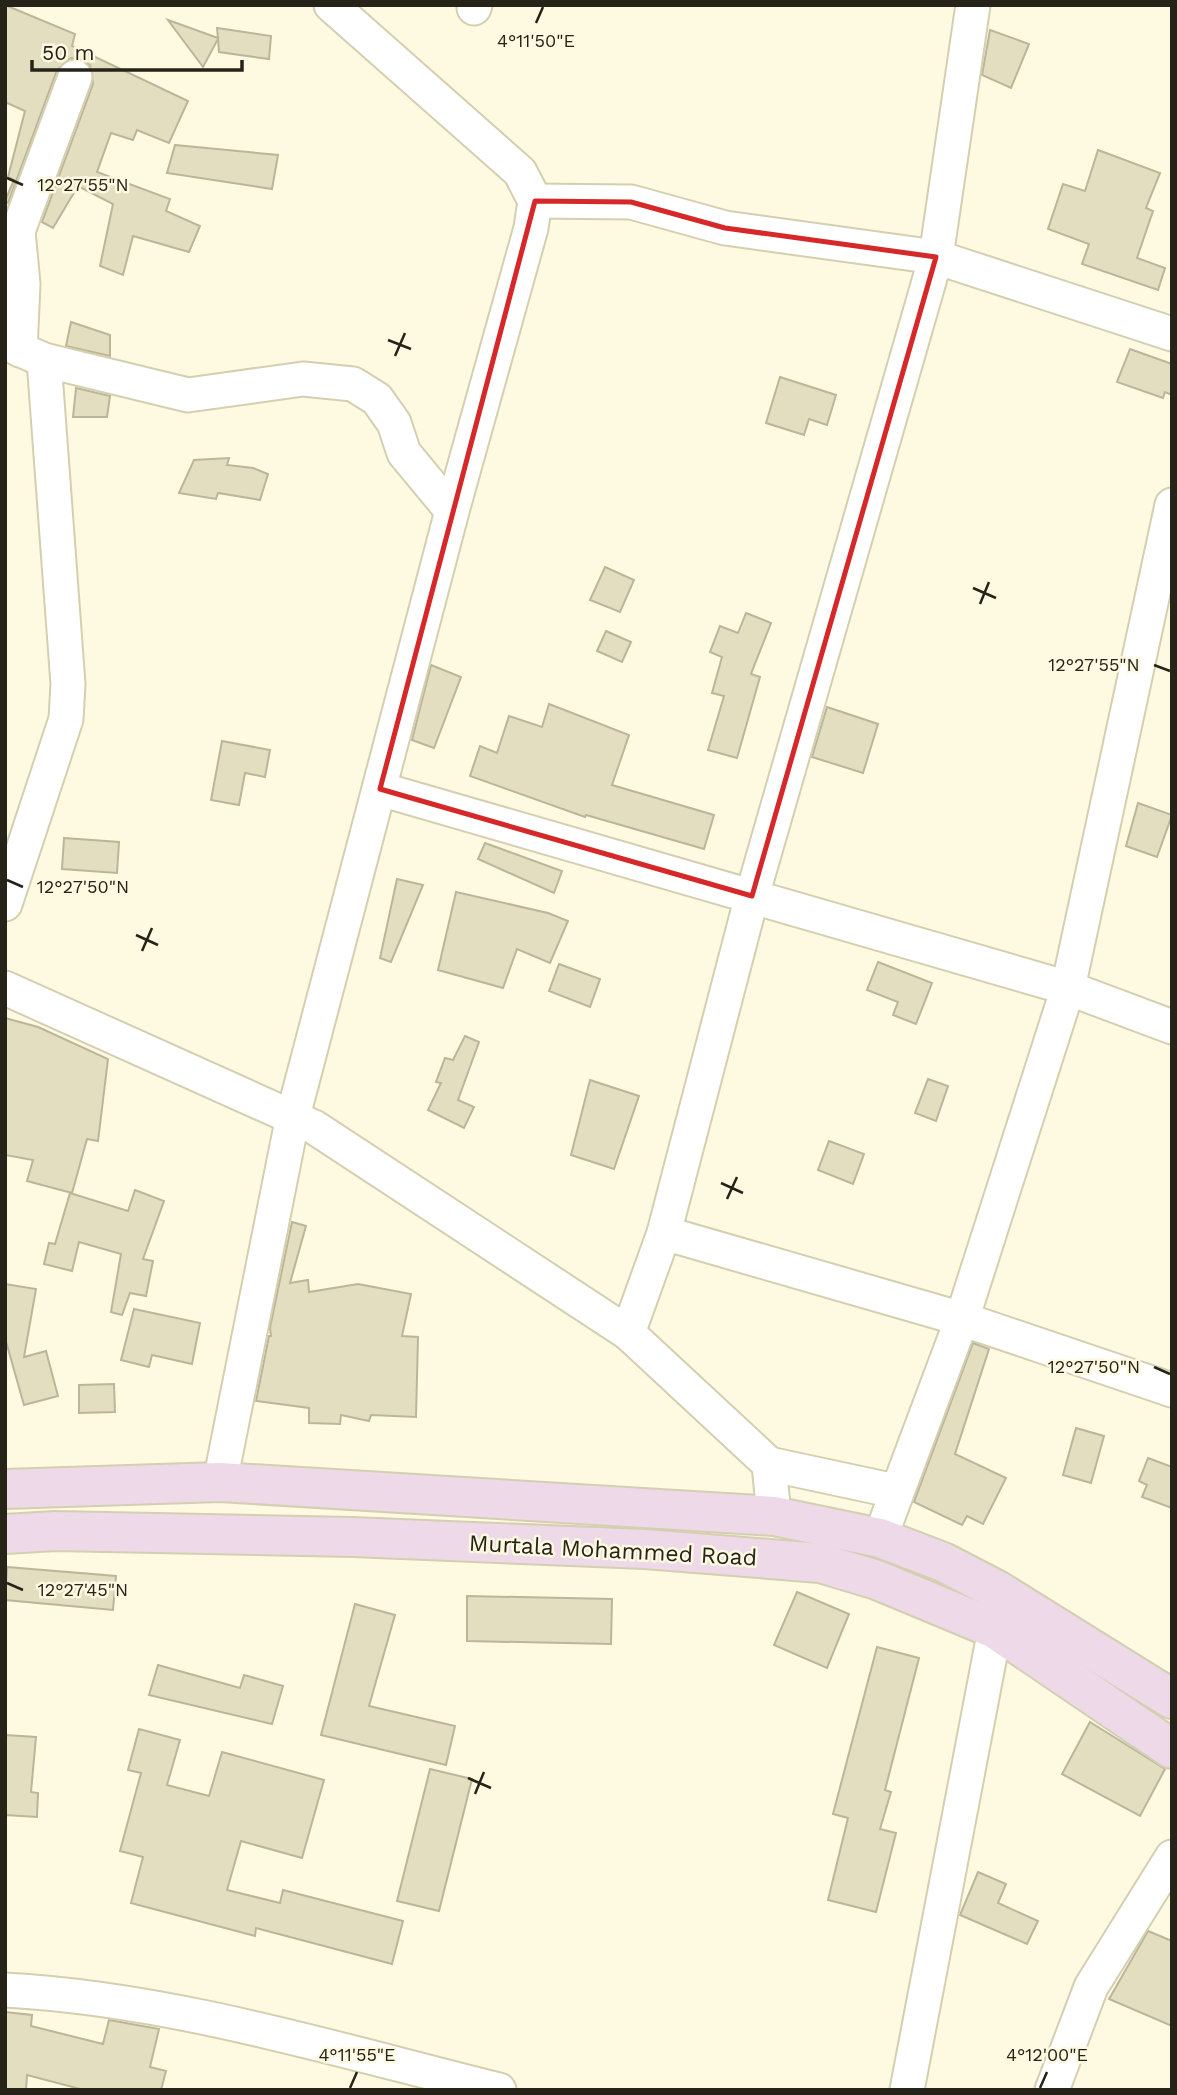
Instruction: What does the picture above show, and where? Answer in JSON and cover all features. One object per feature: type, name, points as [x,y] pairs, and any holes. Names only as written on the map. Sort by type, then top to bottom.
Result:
[{"type":"main road","name":"Murtala Mohammed Road","points":[[5,1489],[220,1482],[774,1516],[880,1538],[943,1562],[975,1579],[1069,1656],[1172,1749]]},
{"type":"main road","name":"Murtala Mohammed Road","points":[[5,1534],[55,1531],[352,1537],[645,1549],[820,1563],[877,1580],[1172,1699]]},
{"type":"street","points":[[220,1482],[293,1116],[452,511],[531,228],[534,201],[520,172],[331,5]]},
{"type":"street","points":[[628,1333],[664,1233],[752,896],[936,257],[973,5]]},
{"type":"street","points":[[5,904],[66,719],[68,684],[23,351],[23,284],[12,240],[75,77]]},
{"type":"street","points":[[534,201],[631,202],[725,228],[936,257],[1172,334]]},
{"type":"street","points":[[23,351],[188,395],[303,379],[353,384],[377,398],[394,423],[404,453],[452,511]]},
{"type":"street","points":[[880,1538],[895,1492],[962,1320],[1068,988],[1172,505]]},
{"type":"street","points":[[380,789],[1068,988],[1172,1027]]},
{"type":"street","points":[[5,988],[314,1127],[628,1333],[769,1464],[895,1492]]},
{"type":"street","points":[[664,1233],[962,1320],[1172,1390]]},
{"type":"street","points":[[769,1464],[774,1516]]},
{"type":"street","points":[[908,2090],[995,1629]]},
{"type":"street","points":[[1052,2090],[1091,1987],[1172,1857]]},
{"type":"street","points":[[5,1990],[70,1993],[220,2021],[499,2090]]},
{"type":"highlighted area","points":[[535,201],[631,202],[725,228],[936,257],[752,896],[380,789]]},
{"type":"building","points":[[5,5],[75,34],[72,46],[188,101],[169,143],[137,130],[133,140],[111,133],[97,172],[170,199],[166,211],[200,226],[189,252],[133,236],[123,275],[100,266],[113,204],[78,186],[53,228],[42,222],[93,84],[90,65],[81,59],[71,58],[57,70],[8,203],[5,201],[14,180],[8,177],[25,111],[5,102]]},
{"type":"building","points":[[168,20],[218,38],[217,28],[271,36],[269,59],[219,52],[218,39],[203,67]]},
{"type":"building","points":[[990,30],[1029,44],[1011,88],[982,75]]},
{"type":"building","points":[[175,145],[278,155],[272,189],[167,173]]},
{"type":"building","points":[[1098,150],[1160,173],[1146,208],[1153,211],[1137,258],[1165,268],[1158,290],[1082,264],[1089,244],[1048,229],[1063,184],[1085,191]]},
{"type":"building","points":[[71,322],[110,335],[110,356],[66,346]]},
{"type":"building","points":[[1130,349],[1172,364],[1172,395],[1165,392],[1163,398],[1117,382]]},
{"type":"building","points":[[780,377],[836,395],[827,425],[809,419],[804,435],[766,423]]},
{"type":"building","points":[[76,388],[110,396],[107,417],[73,417]]},
{"type":"building","points":[[229,458],[227,465],[253,468],[268,474],[260,500],[218,493],[216,499],[179,493],[194,460]]},
{"type":"building","points":[[605,567],[634,580],[620,612],[590,600]]},
{"type":"building","points":[[746,613],[771,623],[751,674],[760,677],[737,758],[708,750],[724,696],[712,693],[722,657],[710,652],[720,626],[738,633]]},
{"type":"building","points":[[606,631],[631,642],[622,662],[597,651]]},
{"type":"building","points":[[431,665],[461,677],[434,748],[412,740]]},
{"type":"building","points":[[549,704],[629,735],[612,785],[714,815],[704,849],[586,815],[585,817],[470,776],[480,746],[497,753],[509,716],[542,727]]},
{"type":"building","points":[[827,707],[878,724],[863,773],[812,757]]},
{"type":"building","points":[[222,741],[270,750],[265,777],[245,773],[239,805],[211,800]]},
{"type":"building","points":[[1138,803],[1172,815],[1157,857],[1126,846]]},
{"type":"building","points":[[64,838],[119,842],[117,873],[62,869]]},
{"type":"building","points":[[485,843],[562,871],[554,893],[478,859]]},
{"type":"building","points":[[397,879],[423,885],[391,962],[380,958]]},
{"type":"building","points":[[456,892],[548,913],[568,921],[550,963],[517,949],[503,988],[438,970]]},
{"type":"building","points":[[878,962],[932,983],[916,1024],[893,1015],[898,1002],[867,990]]},
{"type":"building","points":[[559,964],[600,979],[590,1007],[549,991]]},
{"type":"building","points":[[5,1018],[38,1027],[108,1059],[98,1141],[87,1139],[72,1193],[27,1181],[33,1160],[5,1155]]},
{"type":"building","points":[[465,1036],[479,1042],[458,1100],[474,1107],[464,1128],[428,1110],[441,1083],[436,1082],[445,1058],[453,1060]]},
{"type":"building","points":[[928,1079],[948,1086],[936,1121],[915,1113]]},
{"type":"building","points":[[590,1080],[639,1096],[614,1169],[571,1155]]},
{"type":"building","points":[[829,1141],[864,1154],[853,1184],[818,1170]]},
{"type":"building","points":[[135,1190],[164,1201],[143,1259],[153,1261],[146,1296],[130,1293],[122,1315],[111,1312],[121,1254],[79,1242],[72,1271],[44,1264],[49,1243],[55,1244],[70,1193],[128,1211]]},
{"type":"building","points":[[292,1222],[306,1226],[290,1283],[308,1280],[309,1292],[358,1284],[411,1294],[402,1336],[418,1337],[416,1417],[371,1415],[369,1421],[341,1415],[340,1424],[309,1423],[309,1408],[256,1401]]},
{"type":"building","points":[[5,1284],[36,1289],[24,1357],[46,1351],[58,1396],[24,1405],[5,1338]]},
{"type":"building","points":[[134,1309],[200,1323],[192,1364],[152,1355],[149,1367],[121,1360]]},
{"type":"building","points":[[973,1343],[989,1349],[955,1454],[1006,1478],[983,1524],[967,1516],[962,1525],[914,1502]]},
{"type":"building","points":[[114,1384],[115,1412],[79,1413],[79,1385]]},
{"type":"building","points":[[1076,1428],[1104,1436],[1091,1483],[1063,1475]]},
{"type":"building","points":[[1148,1458],[1172,1467],[1172,1508],[1142,1497],[1147,1485],[1139,1481]]},
{"type":"building","points":[[7,1567],[116,1576],[113,1610],[5,1600]]},
{"type":"building","points":[[797,1592],[849,1614],[827,1668],[774,1645]]},
{"type":"building","points":[[467,1596],[612,1599],[611,1644],[467,1641]]},
{"type":"building","points":[[355,1604],[395,1615],[369,1706],[455,1726],[446,1765],[321,1735]]},
{"type":"building","points":[[877,1647],[919,1658],[885,1790],[891,1792],[880,1829],[896,1833],[876,1912],[828,1900],[848,1818],[833,1814]]},
{"type":"building","points":[[158,1665],[240,1688],[244,1675],[283,1686],[272,1724],[149,1695]]},
{"type":"building","points":[[1090,1722],[1165,1769],[1140,1816],[1062,1774]]},
{"type":"building","points":[[139,1729],[180,1740],[167,1785],[209,1796],[222,1752],[324,1780],[302,1858],[241,1841],[227,1890],[280,1903],[283,1890],[403,1921],[392,1964],[256,1928],[255,1936],[131,1903],[143,1857],[120,1851],[141,1773],[128,1770]]},
{"type":"building","points":[[5,1735],[36,1737],[31,1792],[38,1793],[37,1817],[5,1815]]},
{"type":"building","points":[[430,1769],[472,1779],[439,1911],[397,1901]]},
{"type":"building","points":[[978,1872],[1006,1884],[998,1903],[1038,1921],[1027,1944],[960,1915]]},
{"type":"building","points":[[1148,1931],[1172,1941],[1172,2026],[1109,1999]]},
{"type":"building","points":[[5,2012],[32,2015],[31,2026],[103,2044],[109,2020],[159,2029],[150,2067],[166,2071],[161,2090],[84,2090],[27,2075],[26,2090],[5,2090]]}]
